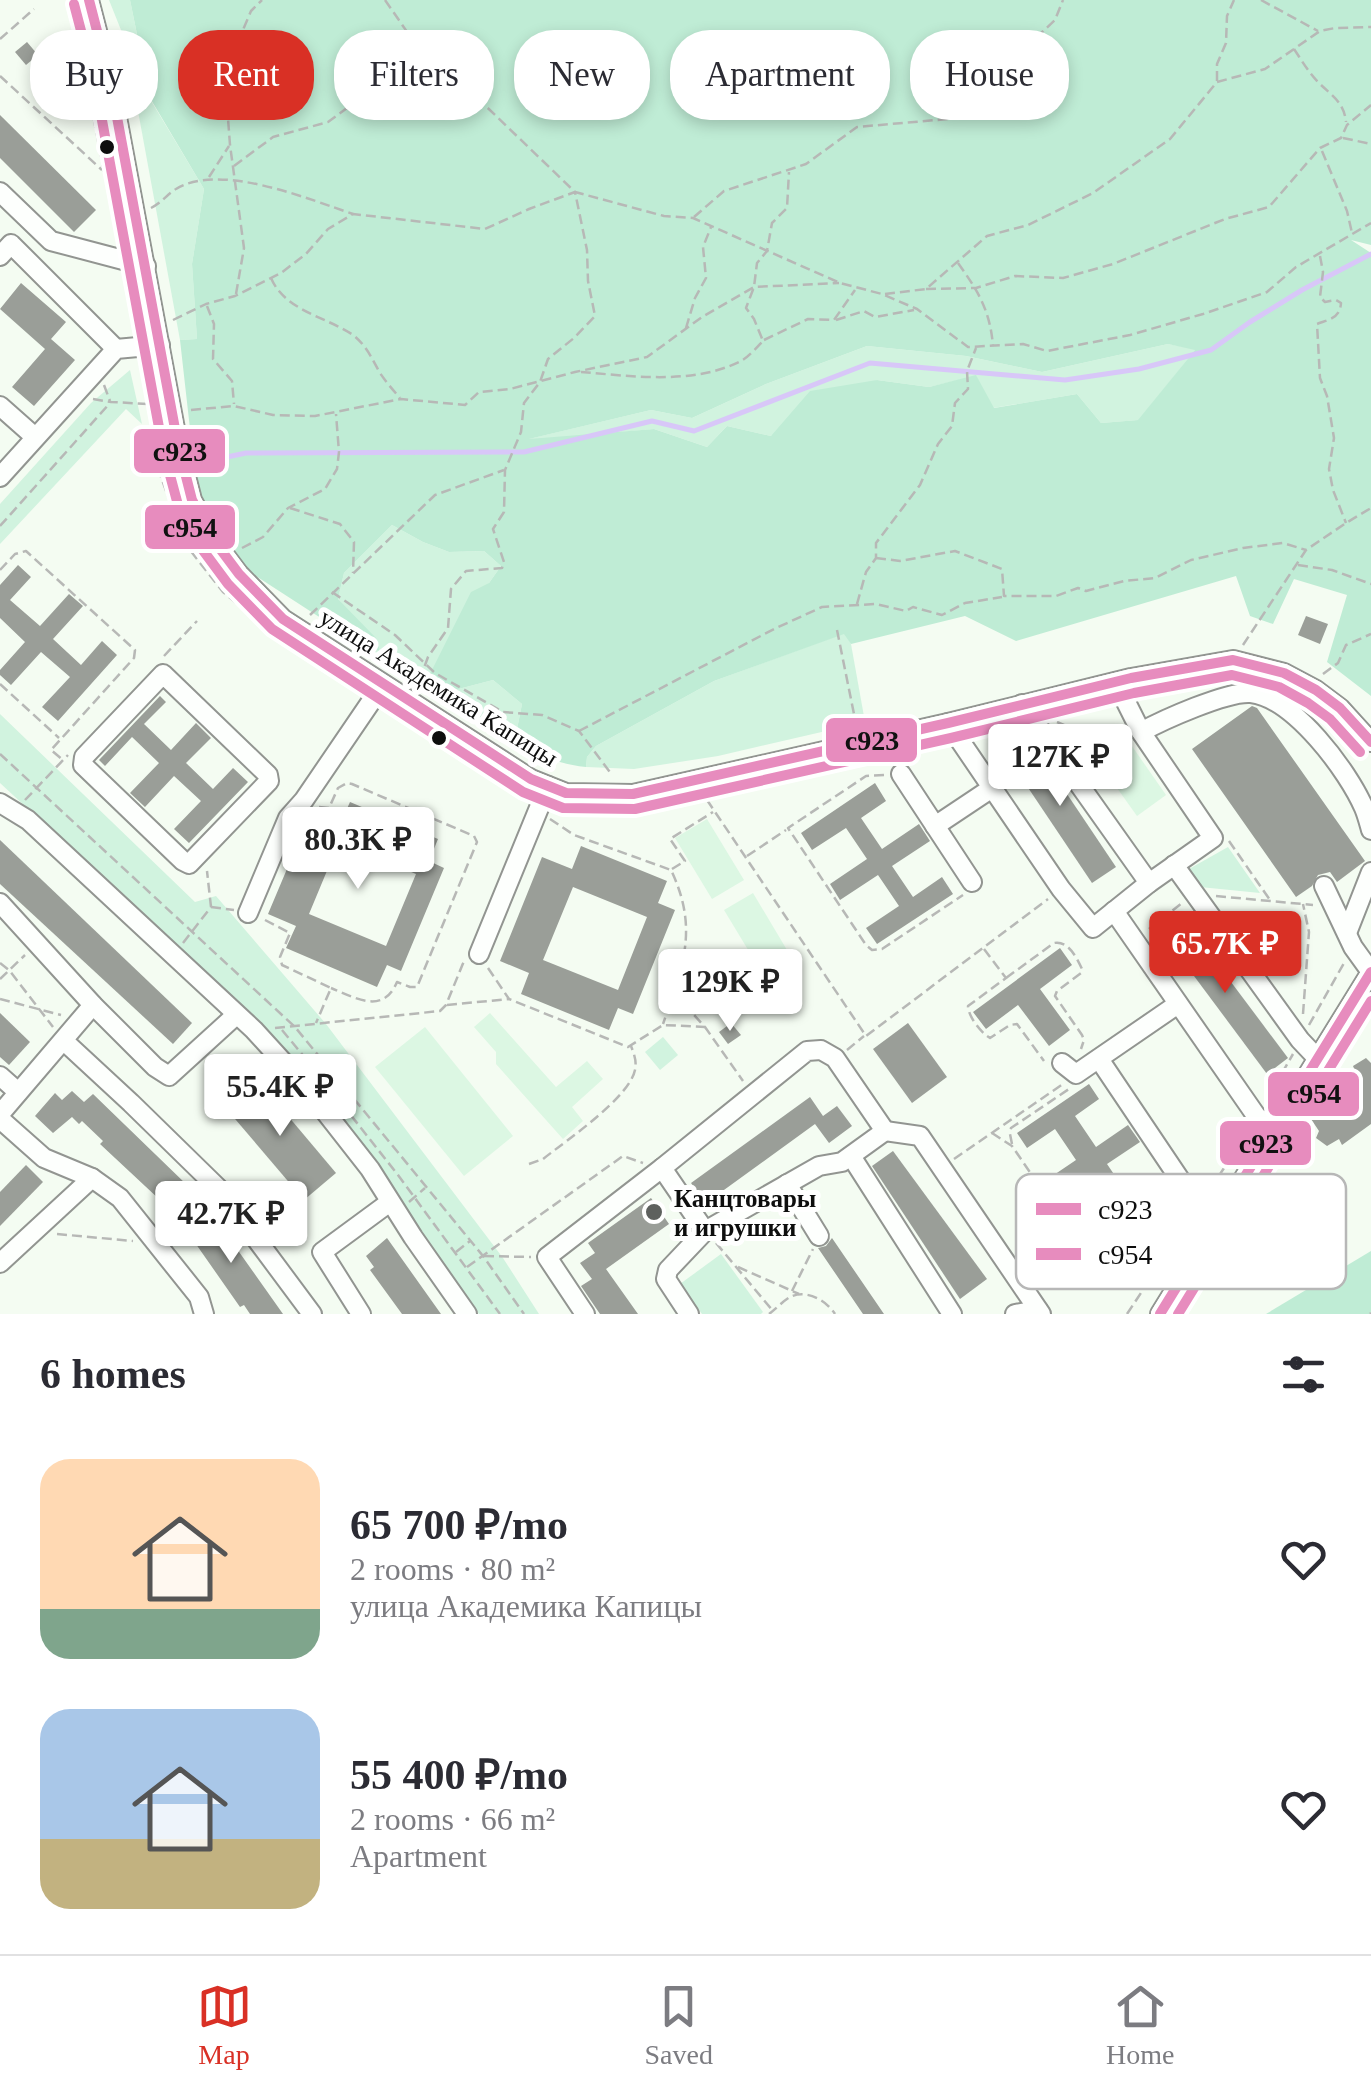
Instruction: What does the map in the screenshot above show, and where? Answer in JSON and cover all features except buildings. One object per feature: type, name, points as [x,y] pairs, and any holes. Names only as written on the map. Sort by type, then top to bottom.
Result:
[{"type":"street","name":"улица Академика Капицы","points":[[89,0],[111,85],[178,444],[192,500],[215,542],[239,574],[283,619],[531,779],[542,800],[566,793],[633,794],[1116,682],[1233,660],[1284,674],[1316,690],[1371,742]]},
{"type":"street","points":[[0,192],[51,241],[146,266]]},
{"type":"street","points":[[0,256],[11,244],[116,349]]},
{"type":"street","points":[[0,476],[116,349],[160,345]]},
{"type":"street","points":[[0,406],[35,437]]},
{"type":"street","points":[[163,674],[268,775],[266,786],[204,850],[186,864],[83,765],[84,757],[163,674]]},
{"type":"street","points":[[1274,700],[1284,674]]},
{"type":"street","points":[[948,723],[1092,928],[1213,838],[1141,732],[1116,682]]},
{"type":"street","points":[[248,913],[288,818],[383,684]]},
{"type":"street","points":[[1141,732],[1172,715],[1249,693],[1274,700],[1310,730],[1342,770],[1364,807],[1371,830]]},
{"type":"street","points":[[1022,704],[1150,883]]},
{"type":"street","points":[[900,774],[972,882]]},
{"type":"street","points":[[935,826],[992,788]]},
{"type":"street","points":[[472,957],[542,800]]},
{"type":"street","points":[[0,803],[28,820],[254,1030],[306,1086],[400,1202],[467,1314]]},
{"type":"street","points":[[1174,865],[1300,1040],[1318,1059]]},
{"type":"street","points":[[1350,940],[1371,872]]},
{"type":"street","points":[[1247,1174],[1371,972],[1350,940],[1324,886]]},
{"type":"street","points":[[0,904],[36,943],[88,1012],[169,1076],[236,1015]]},
{"type":"street","points":[[1114,911],[1257,1117],[1275,1128]]},
{"type":"street","points":[[1071,1074],[1178,1004]]},
{"type":"street","points":[[88,1012],[0,1116],[44,1158],[92,1178],[120,1198],[198,1297],[204,1314]]},
{"type":"street","points":[[64,1041],[219,1189],[312,1314]]},
{"type":"street","points":[[584,1314],[547,1256],[808,1051],[821,1050],[835,1058],[885,1132]]},
{"type":"street","points":[[1098,1059],[1176,1174]]},
{"type":"street","points":[[0,1076],[18,1092]]},
{"type":"street","points":[[689,1314],[666,1279],[668,1270],[706,1231],[819,1166],[842,1162],[885,1132],[920,1136],[1016,1277]]},
{"type":"street","points":[[851,1156],[952,1314]]},
{"type":"street","points":[[662,1168],[706,1231]]},
{"type":"street","points":[[0,1264],[92,1178]]},
{"type":"street","points":[[788,1184],[818,1236]]},
{"type":"street","points":[[361,1314],[322,1252],[400,1202]]},
{"type":"street","points":[[1015,1314],[1039,1312],[1024,1289]]},
{"type":"street","points":[[1160,1314],[1175,1289]]},
{"type":"path","points":[[70,0],[104,172],[124,247],[122,261],[162,476],[186,545],[223,592],[275,635],[372,701],[523,796],[542,800],[574,835],[671,870],[683,902],[687,928],[684,962],[662,1025]]},
{"type":"path","points":[[235,296],[244,248],[226,92],[252,0]]},
{"type":"path","points":[[251,11],[262,0]]},
{"type":"path","points":[[385,0],[406,30]]},
{"type":"path","points":[[693,218],[724,190],[806,164],[857,127],[958,118],[1001,91],[1038,36],[1055,20],[1063,0]]},
{"type":"path","points":[[926,289],[987,236],[1028,225],[1094,192],[1170,139],[1216,82],[1226,43],[1226,16],[1234,0]]},
{"type":"path","points":[[1261,0],[1320,32]]},
{"type":"path","points":[[0,39],[34,8]]},
{"type":"path","points":[[1216,82],[1266,69],[1320,32],[1371,27]]},
{"type":"path","points":[[1294,48],[1318,82],[1337,98],[1345,110],[1347,125]]},
{"type":"path","points":[[0,76],[104,172]]},
{"type":"path","points":[[882,294],[976,288],[1014,276],[1063,278],[1113,264],[1225,219],[1269,206],[1320,148],[1340,138],[1347,125],[1371,105]]},
{"type":"path","points":[[494,114],[575,192],[664,216],[693,218],[840,283],[918,309],[968,347],[1024,344],[1047,351],[1130,335],[1203,314],[1267,292],[1296,267],[1371,223]]},
{"type":"path","points":[[232,167],[273,136],[334,118]]},
{"type":"path","points":[[96,129],[104,128]]},
{"type":"path","points":[[1340,138],[1371,144]]},
{"type":"path","points":[[208,179],[230,145]]},
{"type":"path","points":[[1320,148],[1347,211],[1352,234]]},
{"type":"path","points":[[762,341],[746,308],[758,263],[767,251],[772,223],[787,208],[789,170]]},
{"type":"path","points":[[150,209],[175,189],[208,179],[235,180],[354,214],[485,229],[575,192]]},
{"type":"path","points":[[416,691],[426,663],[448,628],[451,590],[466,571],[502,568],[504,562],[493,529],[504,512],[506,470],[521,432],[524,404],[540,382],[548,359],[595,316],[575,192]]},
{"type":"path","points":[[172,320],[281,273],[306,254],[328,229],[354,214]]},
{"type":"path","points":[[686,329],[706,278],[703,247],[711,226]]},
{"type":"path","points":[[1319,254],[1323,272],[1320,298],[1341,303],[1337,316],[1317,324],[1320,378],[1334,438],[1330,469],[1339,510],[1346,523]]},
{"type":"path","points":[[958,262],[976,288],[991,322],[993,348]]},
{"type":"path","points":[[271,278],[276,291],[306,312],[350,332],[365,345],[382,378],[401,399]]},
{"type":"path","points":[[184,411],[234,406],[273,415],[315,416],[401,399],[465,405],[479,392],[510,389],[647,358],[754,287],[840,283]]},
{"type":"path","points":[[834,320],[857,287]]},
{"type":"path","points":[[206,304],[214,324],[213,359],[232,381],[234,406]]},
{"type":"path","points":[[575,372],[694,376],[743,361],[762,341],[808,319],[834,320],[864,310],[875,317],[918,309]]},
{"type":"path","points":[[857,606],[866,572],[876,558],[876,543],[920,485],[938,444],[952,426],[956,402],[968,389],[967,371],[976,347]]},
{"type":"path","points":[[0,526],[110,402],[150,404]]},
{"type":"path","points":[[236,551],[263,537],[288,508],[325,489],[336,468],[339,438],[335,412]]},
{"type":"path","points":[[306,620],[434,495],[506,470]]},
{"type":"path","points":[[288,508],[340,524],[354,542],[353,573]]},
{"type":"path","points":[[1239,650],[1306,550],[1371,508]]},
{"type":"path","points":[[579,731],[822,607],[876,604],[906,612],[913,607],[942,615],[965,604],[1004,596],[1056,596],[1078,588],[1086,591],[1155,578],[1192,560],[1243,548],[1283,543],[1306,550]]},
{"type":"path","points":[[0,570],[20,551],[31,554],[136,650],[134,658],[51,750],[63,760]]},
{"type":"path","points":[[876,558],[900,561],[956,551],[1002,569],[1004,596]]},
{"type":"path","points":[[1296,564],[1332,570],[1371,584]]},
{"type":"path","points":[[332,592],[395,635],[435,674],[503,712],[542,716],[579,731],[616,780]]},
{"type":"path","points":[[837,630],[857,731]]},
{"type":"path","points":[[1318,678],[1338,664],[1346,645],[1371,634]]},
{"type":"path","points":[[0,684],[60,740]]},
{"type":"path","points":[[1124,703],[1051,719],[1080,732],[1141,732]]},
{"type":"path","points":[[667,804],[706,799],[1033,723]]},
{"type":"path","points":[[0,754],[296,1026],[483,1256],[524,1314]]},
{"type":"path","points":[[36,788],[58,765]]},
{"type":"path","points":[[746,857],[866,776],[900,774]]},
{"type":"path","points":[[211,907],[248,913],[289,931],[280,957],[285,968],[366,1002],[392,994],[398,982],[410,988],[417,986],[477,842],[474,836],[352,784],[338,788],[326,809],[304,800]]},
{"type":"path","points":[[706,799],[866,1036]]},
{"type":"path","points":[[671,870],[684,861],[670,838],[714,811]]},
{"type":"path","points":[[788,828],[872,950],[882,949],[971,890],[972,882]]},
{"type":"path","points":[[1213,838],[1227,839],[1270,901]]},
{"type":"path","points":[[173,956],[211,907],[204,850]]},
{"type":"path","points":[[835,1058],[1062,890]]},
{"type":"path","points":[[1134,940],[1194,893],[1334,908]]},
{"type":"path","points":[[1300,1040],[1309,932],[1303,904]]},
{"type":"path","points":[[1219,1174],[1257,1117],[1350,940]]},
{"type":"path","points":[[1012,1146],[1012,1128],[1071,1074],[1084,1040],[1056,999],[1055,993],[1081,973],[1082,967],[1066,945],[1059,942],[968,1006],[968,1012],[987,1038],[1016,1024],[1045,1062],[1071,1074]]},
{"type":"path","points":[[0,979],[36,943]]},
{"type":"path","points":[[984,947],[1006,978]]},
{"type":"path","points":[[254,1030],[440,1011],[472,957],[509,999],[628,1047],[662,1025],[705,1027]]},
{"type":"path","points":[[0,963],[64,1041]]},
{"type":"path","points":[[316,1025],[331,988]]},
{"type":"path","points":[[674,993],[705,1027],[752,1094]]},
{"type":"path","points":[[0,999],[40,1011],[88,1012]]},
{"type":"path","points":[[446,1005],[509,999]]},
{"type":"path","points":[[280,1028],[318,1074]]},
{"type":"path","points":[[529,1164],[544,1159],[627,1089],[636,1062],[631,1045]]},
{"type":"path","points":[[943,1167],[1071,1074]]},
{"type":"path","points":[[341,1103],[500,1314]]},
{"type":"path","points":[[992,1132],[1012,1146],[1031,1174]]},
{"type":"path","points":[[466,1268],[622,1156],[662,1168]]},
{"type":"path","points":[[400,1202],[414,1198],[426,1187]]},
{"type":"path","points":[[35,1231],[156,1244],[219,1189]]},
{"type":"path","points":[[706,1231],[771,1313],[790,1297],[800,1295],[816,1297],[835,1314]]},
{"type":"path","points":[[790,1297],[818,1236]]},
{"type":"path","points":[[455,1252],[470,1241]]},
{"type":"path","points":[[483,1256],[514,1258]]},
{"type":"path","points":[[736,1266],[800,1295]]},
{"type":"path","points":[[1126,1314],[1143,1289]]},
{"type":"green space","points":[[109,0],[130,0],[136,30],[121,30]]},
{"type":"green space","points":[[130,0],[1371,0],[1371,245],[1351,240],[1371,253],[1371,696],[1327,662],[1347,595],[1294,579],[1273,624],[1250,616],[1236,576],[1016,641],[965,616],[851,644],[844,634],[714,681],[596,746],[587,757],[586,767],[540,754],[515,739],[522,704],[493,680],[447,692],[425,684],[471,592],[489,583],[501,566],[484,551],[449,552],[392,525],[344,573],[338,599],[376,638],[380,651],[364,646],[242,567],[198,500],[180,340],[197,339],[192,264],[204,189],[158,111],[158,30],[136,30]],"holes":[[[1168,344],[1195,350],[1138,420],[1101,423],[1077,394],[994,408],[976,375],[929,387],[877,380],[810,391],[771,436],[727,426],[707,447],[654,429],[529,439],[651,410],[692,418],[766,384],[867,346],[966,356],[1042,372]]]},
{"type":"green space","points":[[158,112],[204,189],[192,264],[197,339],[180,340],[140,120],[158,120]]},
{"type":"green space","points":[[1168,344],[1196,349],[1139,420],[1101,423],[1077,394],[993,408],[976,376],[929,387],[877,380],[771,436],[727,426],[707,447],[654,429],[520,441],[651,410],[692,418],[766,384],[867,346],[966,356],[1042,372]]},
{"type":"green space","points":[[130,370],[142,424],[126,409],[0,544],[0,504],[91,403]]},
{"type":"green space","points":[[392,525],[449,552],[484,551],[501,566],[489,583],[447,692],[493,680],[522,704],[515,739],[364,646],[380,650],[338,599],[344,573]]},
{"type":"green space","points":[[845,633],[851,644],[865,722],[718,756],[634,769],[586,767],[587,757],[596,746],[714,681]]},
{"type":"green space","points":[[0,714],[195,902],[216,896],[326,1024],[503,1258],[539,1314],[479,1314],[356,1135],[270,1033],[0,783]]},
{"type":"green space","points":[[1127,739],[1166,795],[1137,816],[1097,760]]},
{"type":"green space","points":[[707,819],[744,880],[712,899],[675,838]]},
{"type":"green space","points":[[1228,847],[1260,893],[1200,887],[1189,869]]},
{"type":"green space","points":[[753,893],[787,950],[759,968],[724,910]]},
{"type":"green space","points":[[722,963],[745,973],[735,994],[713,985]]},
{"type":"green space","points":[[490,1013],[556,1087],[587,1061],[603,1079],[572,1107],[583,1121],[563,1139],[496,1064],[496,1052],[474,1027]]},
{"type":"green space","points":[[425,1027],[513,1136],[464,1176],[375,1067]]},
{"type":"green space","points":[[663,1037],[678,1055],[660,1070],[645,1052]]},
{"type":"green space","points":[[1371,1251],[1371,1314],[1266,1314],[1308,1289],[1346,1289],[1346,1266]]},
{"type":"green space","points":[[721,1254],[761,1314],[702,1314],[680,1284]]},
{"type":"waterway","points":[[227,457],[246,453],[524,452],[652,421],[694,431],[870,363],[1065,380],[1139,369],[1211,350],[1302,290],[1371,254]]},
{"type":"transit line","name":"с923","points":[[89,0],[111,85],[178,445],[192,500],[215,542],[239,574],[283,619],[531,779],[566,793],[633,794],[1131,678],[1233,660],[1284,673],[1316,690],[1340,708],[1371,742]]},
{"type":"transit line","name":"с954","points":[[74,4],[96,88],[163,449],[178,505],[202,549],[228,584],[272,629],[523,792],[563,808],[635,809],[1134,693],[1232,675],[1279,687],[1308,703],[1330,719],[1360,752]]},
{"type":"transit line","name":"с923","points":[[1246,1174],[1371,972]]},
{"type":"transit line","name":"с954","points":[[1264,1174],[1371,1001]]},
{"type":"transit line","name":"с923","points":[[1160,1314],[1175,1289]]},
{"type":"transit line","name":"с954","points":[[1178,1314],[1193,1289]]},
{"type":"place","name":"Канцтовары и игрушки","points":[[654,1212]]}]
